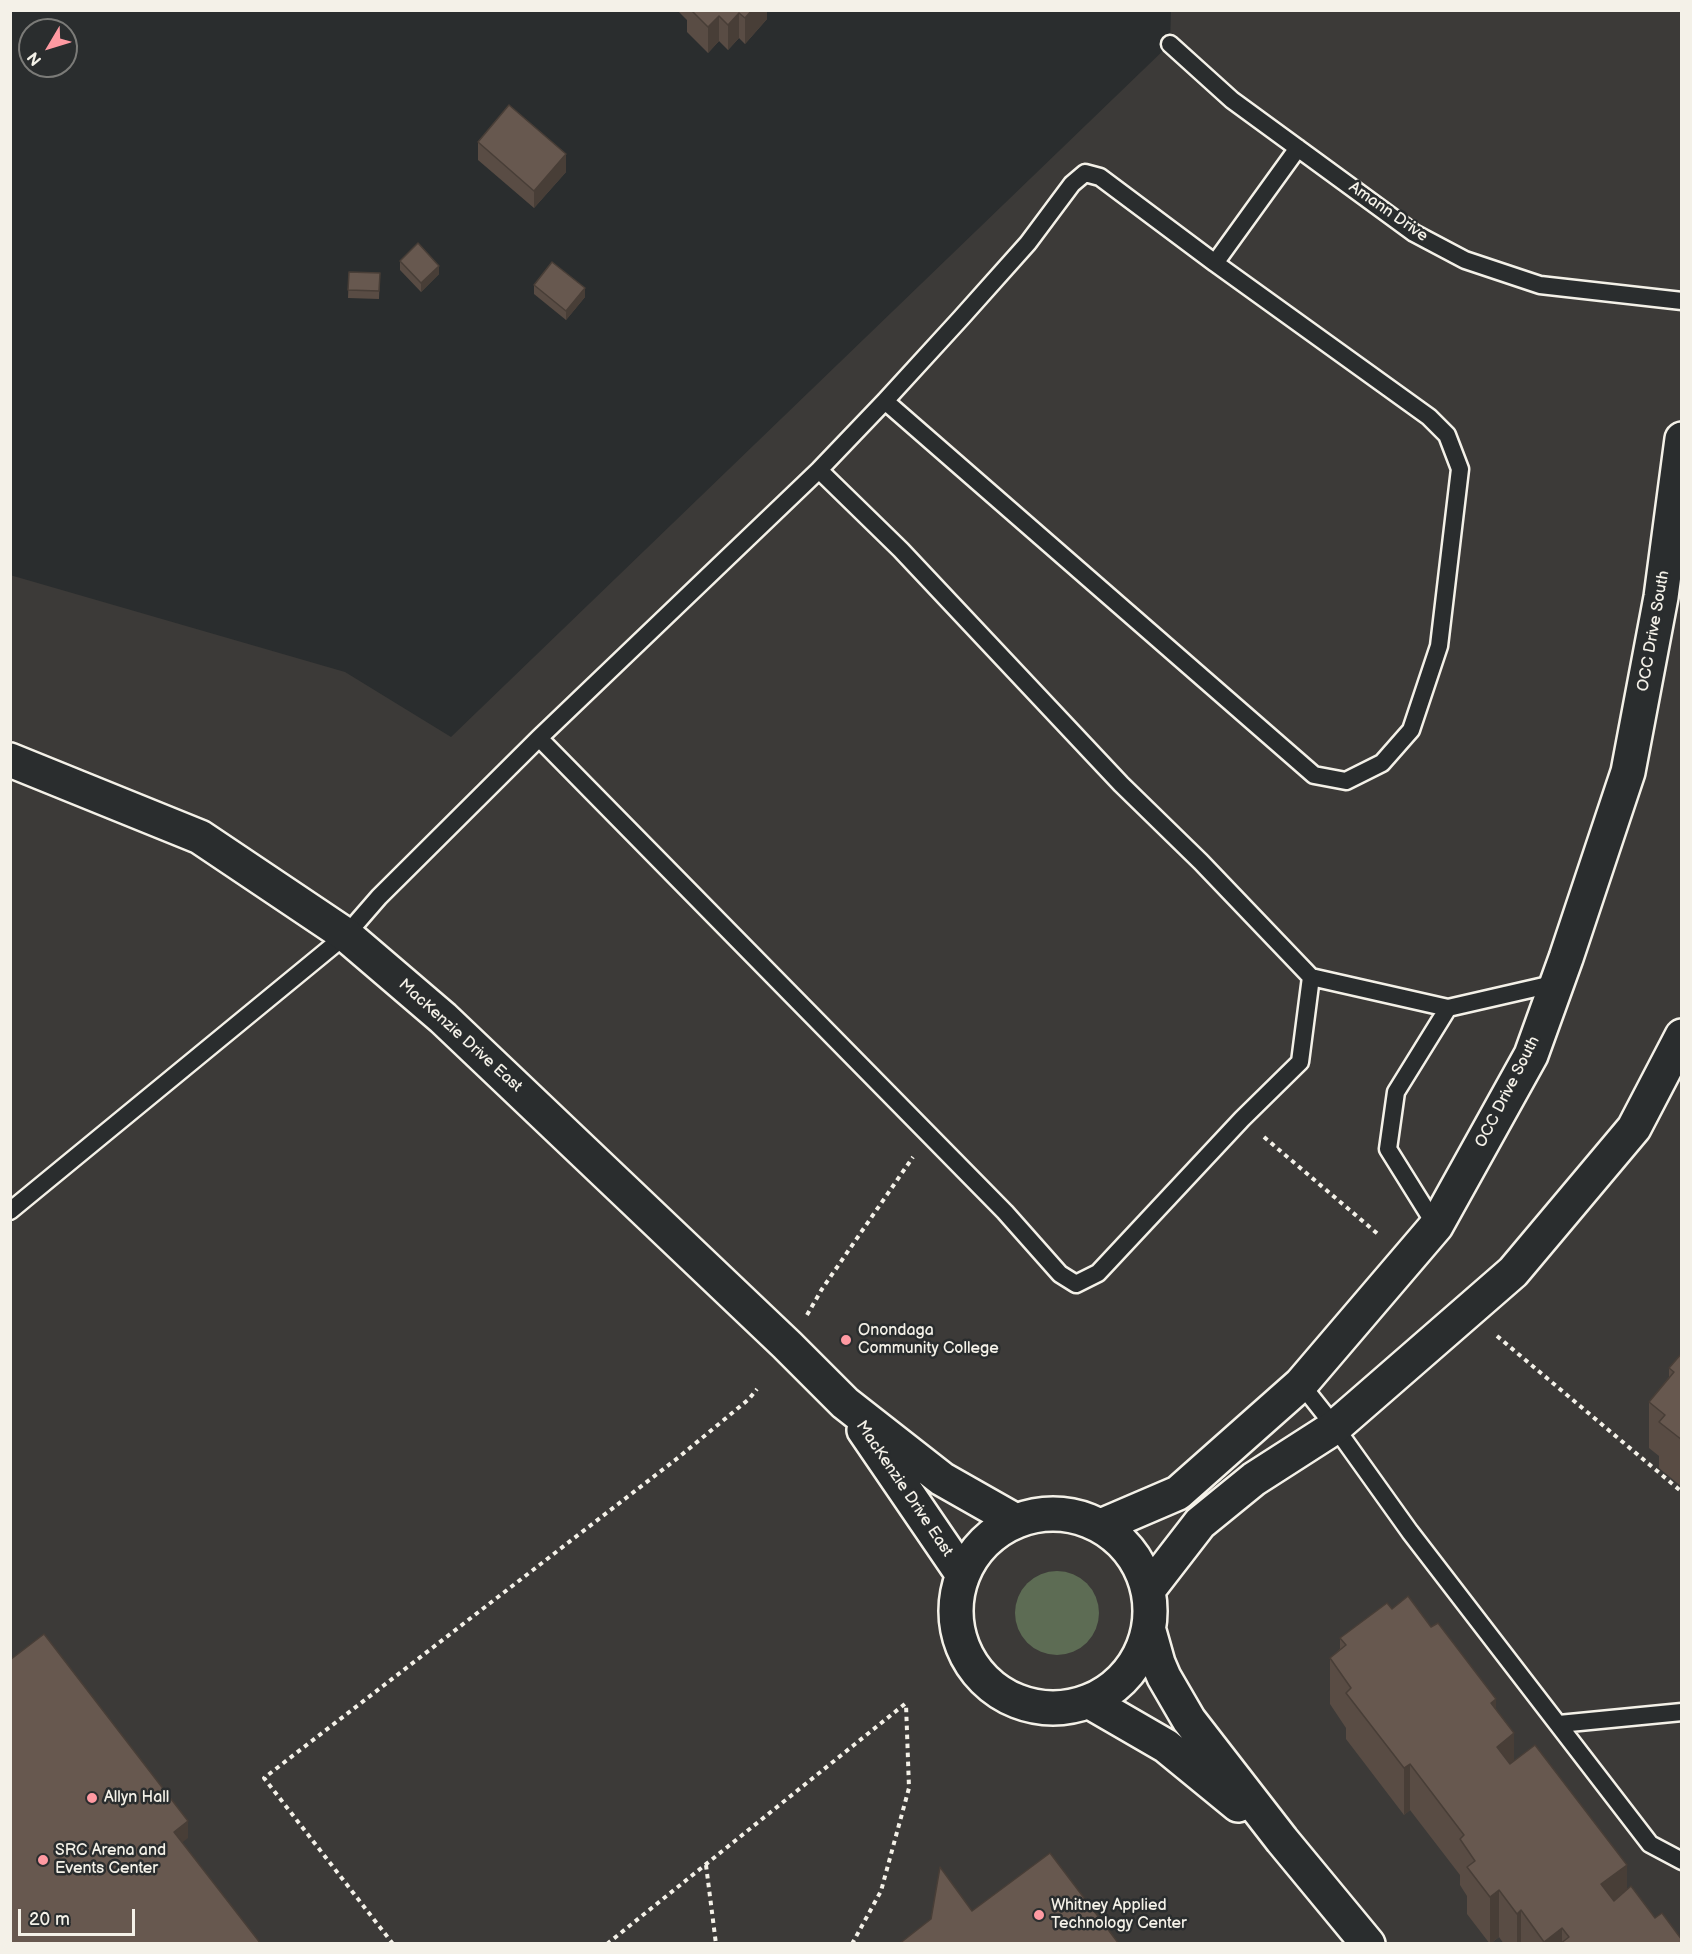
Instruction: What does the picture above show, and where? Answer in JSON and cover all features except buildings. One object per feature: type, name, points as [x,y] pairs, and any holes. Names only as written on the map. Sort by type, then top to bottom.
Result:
[{"type":"street","name":"OCC Drive South","points":[[1101,1526],[1178,1493],[1301,1384],[1436,1226],[1531,1055],[1628,772],[1661,597],[1682,439]]},
{"type":"street","name":"MacKenzie Drive East","points":[[10,760],[200,837],[346,935],[443,1018],[845,1403],[942,1479],[1016,1521]]},
{"type":"street","points":[[1149,1589],[1200,1523],[1254,1479],[1335,1426],[1513,1272],[1634,1128],[1682,1036]]},
{"type":"street","name":"MacKenzie Drive East","points":[[845,1403],[963,1575]]},
{"type":"street","points":[[1059,1513],[1081,1517],[1101,1526],[1115,1534],[1136,1559],[1149,1589],[1151,1610],[1149,1631],[1137,1662],[1117,1686],[1089,1702],[1062,1709],[1034,1707],[1007,1697],[984,1680],[967,1657],[957,1631],[956,1602],[963,1575],[972,1557],[984,1542],[999,1530],[1037,1514],[1059,1513]]},
{"type":"street","points":[[1149,1631],[1164,1677],[1189,1720],[1282,1840],[1368,1944]]},
{"type":"street","points":[[1089,1702],[1166,1746],[1282,1840]]},
{"type":"lane","name":"Amann Drive","points":[[1170,44],[1232,100],[1413,233],[1465,260],[1540,285],[1682,301]]},
{"type":"lane","points":[[1215,263],[1298,148]]},
{"type":"lane","points":[[10,1211],[346,935],[379,897],[539,738],[819,470],[885,401],[1028,243],[1072,184],[1085,173],[1100,177],[1429,417],[1447,435],[1460,469],[1439,646],[1411,730],[1382,763],[1346,781],[1314,775],[885,401]]},
{"type":"lane","points":[[819,470],[908,558],[1121,784],[1201,862],[1311,977],[1448,1008],[1557,983]]},
{"type":"lane","points":[[539,738],[1005,1212],[1060,1274],[1076,1284],[1098,1273],[1242,1119],[1300,1062],[1311,977]]},
{"type":"lane","points":[[1436,1226],[1388,1149],[1396,1092],[1448,1008]]},
{"type":"lane","points":[[1301,1384],[1335,1426],[1410,1532],[1650,1844],[1682,1861]]},
{"type":"lane","points":[[1559,1724],[1682,1712]]},
{"type":"path","points":[[806,1317],[822,1289],[928,1134]]},
{"type":"path","points":[[393,1944],[264,1778],[679,1457],[758,1389]]},
{"type":"path","points":[[608,1944],[906,1703],[909,1788],[881,1892],[852,1944]]},
{"type":"path","points":[[706,1865],[716,1944]]},
{"type":"shaded area","name":"Onondaga Community College","points":[[1171,11],[1681,11],[1681,1943],[11,1943],[10,575],[345,672],[451,737],[1170,44]]},
{"type":"green space","points":[[1057,1571],[1080,1578],[1092,1590],[1099,1613],[1092,1636],[1080,1648],[1057,1655],[1034,1648],[1022,1636],[1015,1613],[1022,1590],[1034,1578]]},
{"type":"place","name":"Onondaga Community College","points":[[846,1340]]},
{"type":"place","name":"Allyn Hall","points":[[92,1798]]},
{"type":"place","name":"SRC Arena and Events Center","points":[[43,1860]]},
{"type":"place","name":"Whitney Applied Technology Center","points":[[1039,1915]]}]
